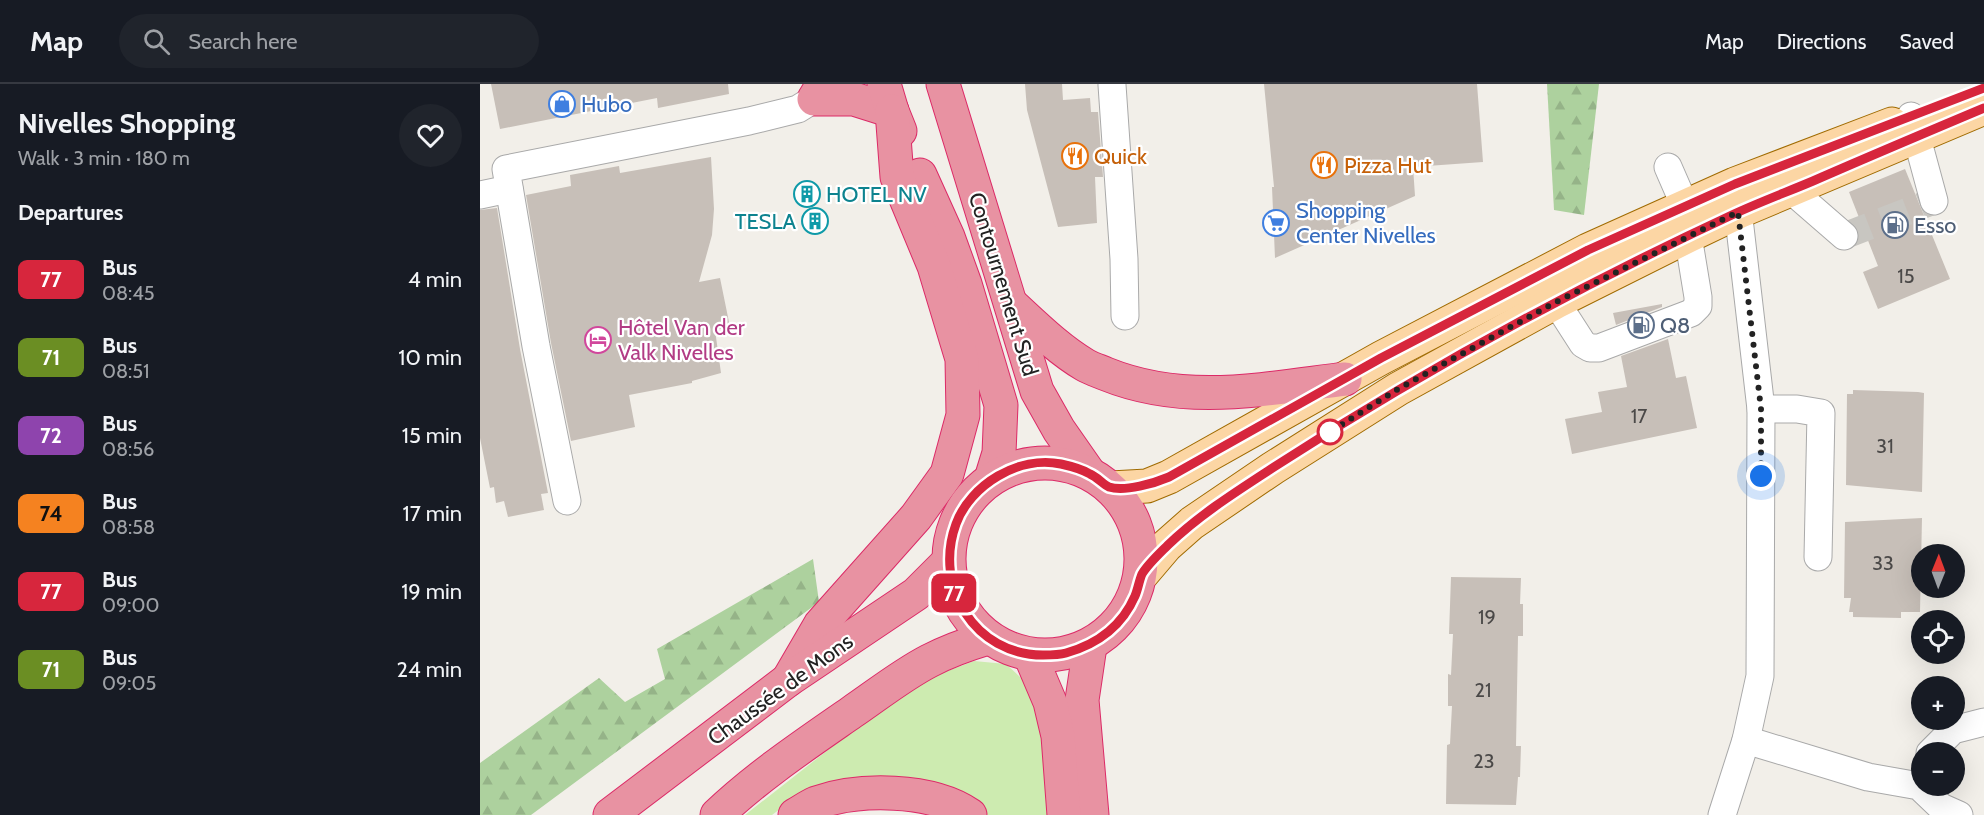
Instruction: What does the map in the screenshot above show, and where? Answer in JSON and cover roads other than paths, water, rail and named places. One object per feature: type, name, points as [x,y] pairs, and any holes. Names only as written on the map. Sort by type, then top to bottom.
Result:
[{"type":"highway","name":"Contournement Sud","points":[[943,84],[1036,391],[1059,430],[1100,480]]},
{"type":"highway","points":[[788,680],[820,625],[916,517],[947,474],[963,415],[962,359],[934,266],[897,177],[888,98],[854,99],[819,92]]},
{"type":"highway","name":"Contournement Sud","points":[[888,98],[948,237],[995,380],[1001,405],[1001,417],[999,453],[991,479]]},
{"type":"highway","points":[[1011,303],[1046,335],[1085,365],[1130,383],[1156,389],[1203,394],[1345,379]]},
{"type":"highway","points":[[1056,463],[1100,480],[1133,518],[1142,553],[1143,573],[1127,612],[1111,631],[1090,645],[1061,655],[1030,655],[1008,649],[988,638],[968,617],[953,591],[948,562],[951,538],[959,515],[973,495],[991,479],[1023,465],[1056,463]]},
{"type":"highway","name":"Chaussée de Mons","points":[[610,815],[788,680],[916,594],[948,562]]},
{"type":"highway","points":[[717,815],[785,760],[927,662],[965,645],[988,638]]},
{"type":"highway","points":[[1090,645],[1083,700],[1092,815]]},
{"type":"highway","points":[[1030,655],[1050,702],[1058,736],[1064,815]]},
{"type":"highway","points":[[795,815],[814,804],[863,793],[918,795],[963,810],[970,815]]},
{"type":"main road","points":[[1736,198],[1791,190],[1984,88]]},
{"type":"main road","points":[[1143,573],[1192,523],[1273,468],[1398,389],[1613,273],[1687,221],[1736,198],[1914,126],[1984,108]]},
{"type":"main road","points":[[1100,480],[1148,486],[1169,477],[1345,379],[1560,264],[1610,240],[1687,221]]},
{"type":"lane","points":[[1112,86],[1124,259],[1125,316]]},
{"type":"lane","points":[[567,501],[536,346],[506,169],[749,121],[798,109],[819,92]]},
{"type":"lane","points":[[1914,126],[1934,201]]},
{"type":"lane","points":[[1556,302],[1583,344],[1590,348],[1599,348],[1691,313],[1698,306],[1687,221],[1668,167]]},
{"type":"lane","points":[[480,195],[509,189]]},
{"type":"lane","points":[[1791,190],[1844,236]]},
{"type":"lane","points":[[1722,815],[1746,740],[1760,676],[1761,409],[1736,198]]},
{"type":"lane","points":[[1761,409],[1821,412],[1818,557]]},
{"type":"lane","points":[[1941,742],[1953,730],[1984,722]]},
{"type":"lane","points":[[1746,740],[1868,777],[1911,780]]},
{"type":"lane","points":[[1932,796],[1941,807],[1959,815]]},
{"type":"tunnel","points":[[1844,236],[1934,201]]},
{"type":"place","name":"Hubo","points":[[562,104]]},
{"type":"place","name":"Quick","points":[[1075,156]]},
{"type":"place","name":"Pizza Hut","points":[[1324,165]]},
{"type":"place","name":"HOTEL NV","points":[[807,194]]},
{"type":"place","name":"TESLA","points":[[815,221]]},
{"type":"place","name":"Shopping Center Nivelles","points":[[1276,223]]},
{"type":"place","name":"Esso","points":[[1895,225]]},
{"type":"place","name":"Q8","points":[[1641,325]]},
{"type":"place","name":"Hôtel Van der Valk Nivelles","points":[[598,340]]}]
